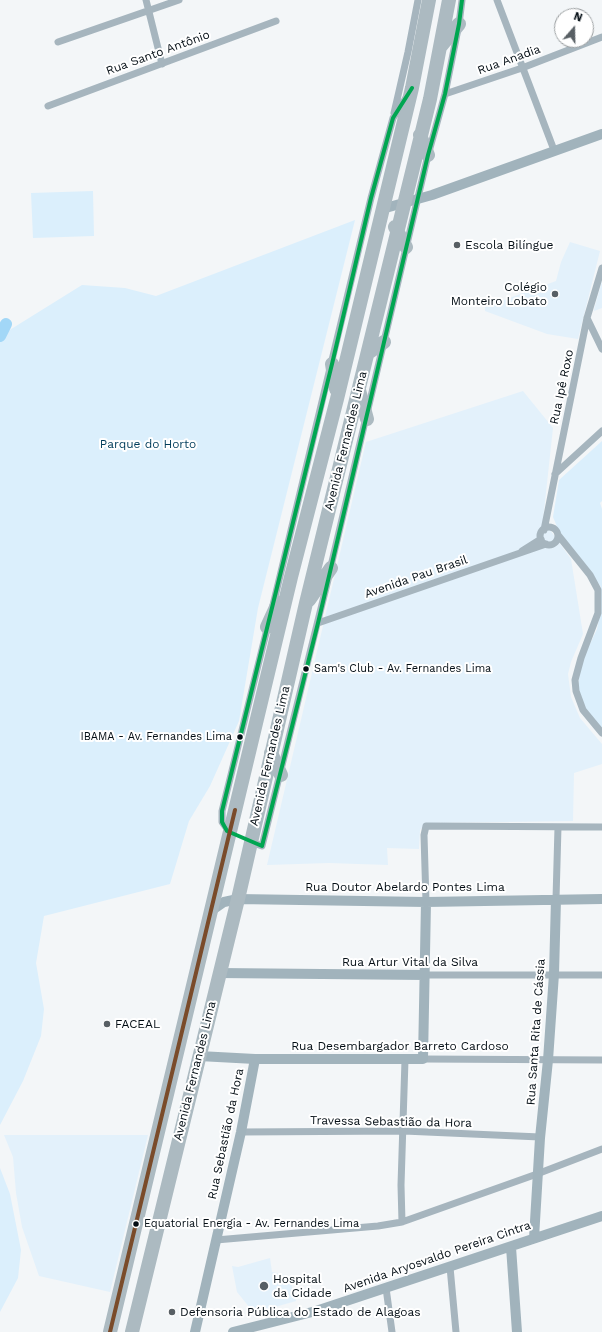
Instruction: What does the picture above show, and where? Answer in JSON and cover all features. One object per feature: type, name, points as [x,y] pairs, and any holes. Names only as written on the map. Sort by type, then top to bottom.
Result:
[{"type":"highway","name":"Avenida Fernandes Lima","points":[[110,1332],[291,577],[337,399],[377,227],[412,88],[429,0]]},
{"type":"highway","name":"Avenida Fernandes Lima","points":[[132,1332],[219,973],[238,900],[256,844],[271,753],[306,603],[430,99],[449,0]]},
{"type":"highway","points":[[440,48],[459,24]]},
{"type":"highway","points":[[420,135],[428,155]]},
{"type":"highway","points":[[377,227],[386,223],[393,226],[406,247]]},
{"type":"highway","points":[[368,353],[384,342]]},
{"type":"highway","points":[[332,364],[337,399]]},
{"type":"highway","points":[[359,389],[367,419]]},
{"type":"highway","points":[[306,603],[322,583],[331,568]]},
{"type":"highway","points":[[267,627],[291,577]]},
{"type":"highway","points":[[271,753],[281,774]]},
{"type":"highway","points":[[230,833],[256,844]]},
{"type":"street","points":[[146,0],[162,64]]},
{"type":"street","points":[[58,42],[179,0]]},
{"type":"street","points":[[230,833],[223,826],[221,816],[332,364],[371,198],[408,52],[418,0]]},
{"type":"street","name":"Avenida Fernandes Lima","points":[[256,844],[281,774],[318,623],[428,155],[445,94],[459,24],[462,0]]},
{"type":"street","points":[[497,0],[554,150]]},
{"type":"street","name":"Rua Santo Antônio","points":[[48,106],[276,21]]},
{"type":"street","name":"Rua Anadia","points":[[445,94],[522,68],[602,37]]},
{"type":"street","points":[[392,118],[412,88]]},
{"type":"street","points":[[382,209],[418,199],[602,134]]},
{"type":"street","name":"Rua Ipê Roxo","points":[[544,530],[587,318],[602,268]]},
{"type":"street","points":[[587,318],[602,349]]},
{"type":"street","points":[[555,474],[602,431]]},
{"type":"street","name":"Rua Ipê Roxo","points":[[548,511],[553,528]]},
{"type":"street","points":[[574,555],[555,543],[543,542],[541,533],[544,530],[553,528],[558,536],[574,555],[595,583],[599,598],[598,613],[577,670],[576,691],[583,710],[602,733]]},
{"type":"street","points":[[555,543],[558,536]]},
{"type":"street","name":"Avenida Pau Brasil","points":[[318,623],[520,553],[543,542]]},
{"type":"street","points":[[423,1059],[426,902],[424,829],[427,826],[602,828]]},
{"type":"street","name":"Rua Santa Rita de Cássia","points":[[534,1238],[537,1174],[548,1060],[554,974],[558,827]]},
{"type":"street","name":"Rua Doutor Abelardo Pontes Lima","points":[[211,911],[224,902],[238,900],[426,902],[602,899]]},
{"type":"street","name":"Rua Artur Vital da Silva","points":[[219,973],[602,975]]},
{"type":"street","name":"Rua Desembargador Barreto Cardoso","points":[[199,1056],[255,1059],[602,1060]]},
{"type":"street","name":"Rua Sebastião da Hora","points":[[195,1332],[241,1132],[255,1059]]},
{"type":"street","points":[[402,1222],[401,1185],[406,1060]]},
{"type":"street","name":"Travessa Sebastião da Hora","points":[[241,1132],[404,1131],[540,1138]]},
{"type":"street","points":[[216,1240],[378,1226],[402,1222],[602,1149]]},
{"type":"street","name":"Avenida Aryosvaldo Pereira Cintra","points":[[233,1332],[316,1311],[602,1216]]},
{"type":"street","points":[[511,1247],[517,1332]]},
{"type":"street","points":[[450,1267],[456,1332]]},
{"type":"street","points":[[386,1288],[392,1332]]},
{"type":"shaded area","name":"Colégio Monteiro Lobato","points":[[570,242],[600,251],[578,339],[547,334],[485,311],[485,307],[556,281],[561,262]]},
{"type":"shaded area","points":[[602,281],[602,308],[594,311],[594,309]]},
{"type":"shaded area","points":[[523,391],[553,428],[543,520],[571,559],[583,634],[571,662],[568,674],[571,697],[580,718],[602,744],[602,764],[574,773],[573,821],[433,823],[424,826],[420,830],[419,849],[387,848],[388,865],[329,863],[267,865],[366,442]]},
{"type":"shaded area","points":[[4,1135],[148,1135],[110,1292],[39,1276],[22,1227],[16,1193],[13,1157]]},
{"type":"shaded area","name":"Hospital da Cidade","points":[[270,1258],[272,1272],[289,1276],[296,1301],[254,1313],[237,1292],[232,1266],[238,1267]]},
{"type":"green space","points":[[93,191],[94,236],[33,238],[31,193]]},
{"type":"green space","name":"Parque do Horto","points":[[355,220],[258,608],[239,721],[210,786],[189,821],[170,884],[44,916],[36,963],[44,1009],[41,1036],[23,1081],[0,1125],[0,336],[82,285],[125,288],[156,296]]},
{"type":"green space","points":[[602,441],[602,501],[600,503],[602,509],[602,732],[583,707],[578,686],[581,663],[597,629],[601,609],[601,587],[558,529],[553,517],[559,480]]},
{"type":"green space","points":[[0,1168],[10,1194],[21,1250],[18,1278],[0,1312]]},
{"type":"waterway","points":[[0,336],[6,324]]},
{"type":"transit line","points":[[412,88],[393,118],[371,198],[332,364],[222,811],[222,822],[227,831],[262,846],[318,623],[428,155],[445,94],[459,24],[462,0]]},
{"type":"transit line","points":[[110,1332],[235,810]]},
{"type":"place","name":"Escola Bilíngue","points":[[457,245]]},
{"type":"place","name":"Colégio Monteiro Lobato","points":[[555,294]]},
{"type":"place","name":"Sam's Club - Av. Fernandes Lima","points":[[306,669]]},
{"type":"place","name":"IBAMA - Av. Fernandes Lima","points":[[240,737]]},
{"type":"place","name":"FACEAL","points":[[107,1024]]},
{"type":"place","name":"Equatorial Energia - Av. Fernandes Lima","points":[[136,1224]]},
{"type":"place","name":"Hospital da Cidade","points":[[264,1286]]},
{"type":"place","name":"Defensoria Pública do Estado de Alagoas","points":[[172,1312]]}]
